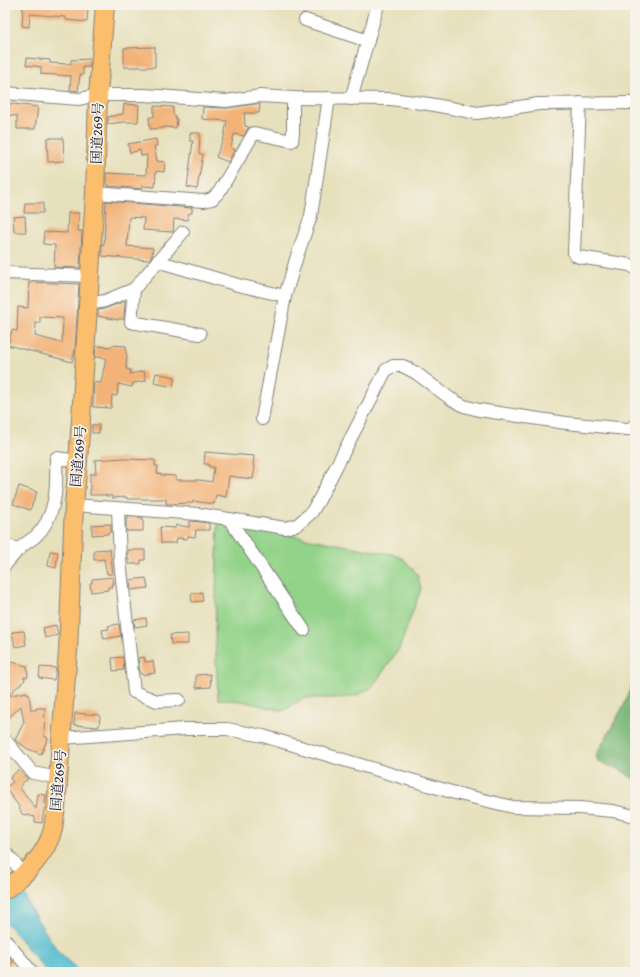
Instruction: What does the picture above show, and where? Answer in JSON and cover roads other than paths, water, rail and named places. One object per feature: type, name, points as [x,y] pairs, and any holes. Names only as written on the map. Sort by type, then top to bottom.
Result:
[{"type":"highway","name":"国道269号","points":[[5,890],[22,876],[38,858],[47,845],[53,829],[62,738],[68,652],[74,505],[90,276],[95,193],[98,95],[105,5]]},
{"type":"street","points":[[351,98],[378,5]]},
{"type":"street","points":[[305,20],[368,41]]},
{"type":"street","points":[[5,93],[79,99],[98,95],[144,95],[226,100],[260,96],[293,98],[391,99],[430,104],[477,113],[539,104],[635,103]]},
{"type":"street","points":[[95,193],[204,200],[212,199],[219,192],[254,133],[292,141],[293,98]]},
{"type":"street","points":[[262,419],[285,296],[311,216],[329,98]]},
{"type":"street","points":[[580,103],[574,252],[575,255],[579,257],[630,265],[635,268]]},
{"type":"street","points":[[88,304],[106,301],[134,289],[183,232]]},
{"type":"street","points":[[157,261],[238,285],[285,296]]},
{"type":"street","points":[[5,273],[90,276]]},
{"type":"street","points":[[134,289],[130,322],[200,334]]},
{"type":"street","points":[[74,505],[198,514],[285,528],[297,526],[311,513],[320,500],[386,370],[393,366],[403,366],[416,373],[451,399],[464,406],[479,410],[566,423],[627,429],[631,429],[635,424]]},
{"type":"street","points":[[5,565],[20,549],[37,535],[46,523],[54,500],[57,480],[56,458],[78,460]]},
{"type":"street","points":[[118,509],[120,560],[134,692],[157,701],[179,700]]},
{"type":"street","points":[[229,519],[304,630]]},
{"type":"street","points":[[5,546],[20,549]]},
{"type":"street","points":[[62,738],[185,729],[227,729],[263,736],[479,799],[513,807],[579,808],[614,811],[635,816]]},
{"type":"street","points":[[5,740],[33,773],[58,778]]},
{"type":"street","points":[[5,852],[22,876]]},
{"type":"street","points":[[5,940],[32,972]]},
{"type":"water","points":[[5,872],[12,877],[25,896],[30,908],[57,950],[80,972],[47,972],[5,921]]}]
